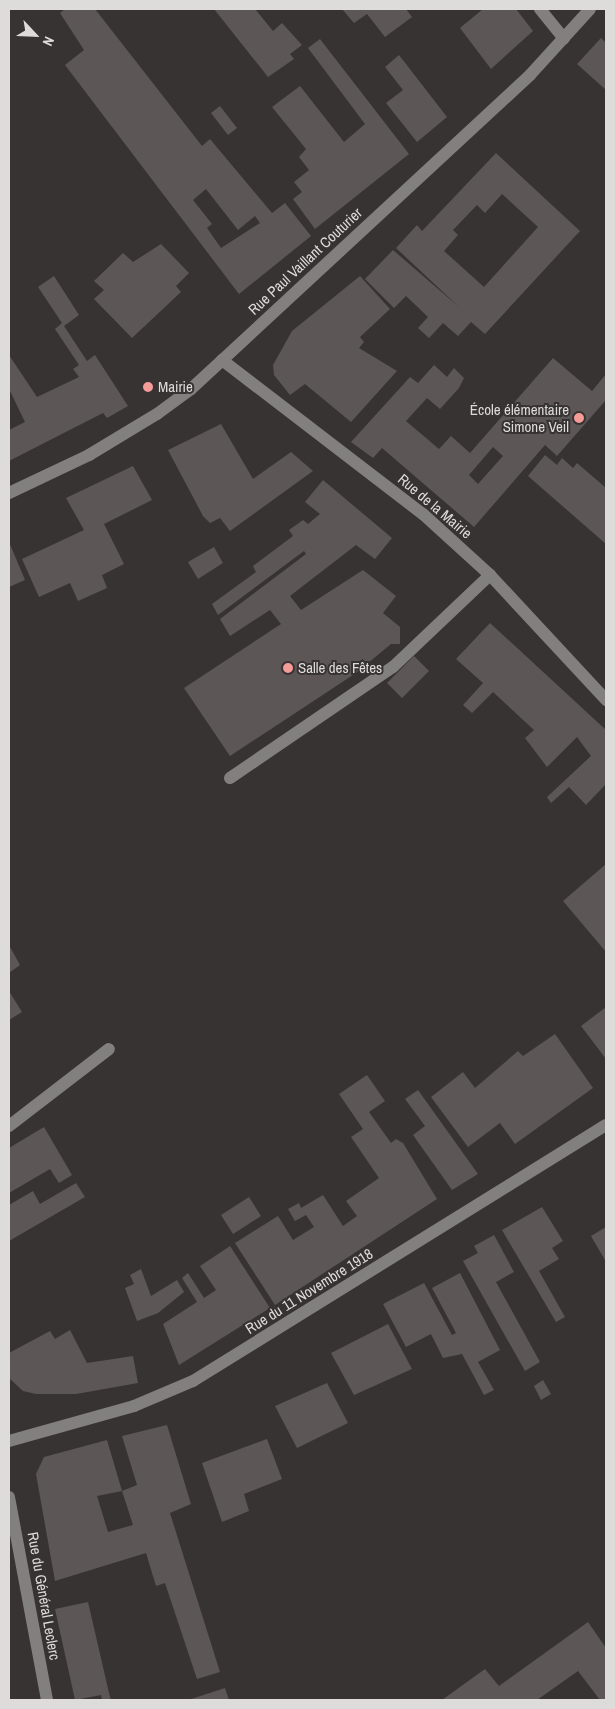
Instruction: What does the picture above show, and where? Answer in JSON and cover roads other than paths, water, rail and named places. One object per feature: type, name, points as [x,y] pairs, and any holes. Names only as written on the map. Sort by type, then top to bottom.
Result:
[{"type":"street","points":[[540,9],[564,39]]},
{"type":"street","name":"Rue Paul Vaillant Couturier","points":[[9,493],[89,455],[157,414],[222,360],[564,39],[590,9]]},
{"type":"street","name":"Rue de la Mairie","points":[[222,360],[423,514],[490,575],[606,700]]},
{"type":"street","points":[[230,778],[393,667],[490,575]]},
{"type":"street","points":[[9,1126],[109,1049]]},
{"type":"street","name":"Rue du 11 Novembre 1918","points":[[9,1441],[134,1406],[194,1381],[606,1125]]},
{"type":"street","name":"Rue du Général Leclerc","points":[[9,1497],[47,1700]]},
{"type":"place","name":"Mairie","points":[[148,387]]},
{"type":"place","name":"École élémentaire Simone Veil","points":[[579,418]]},
{"type":"place","name":"Salle des Fêtes","points":[[288,668]]}]
